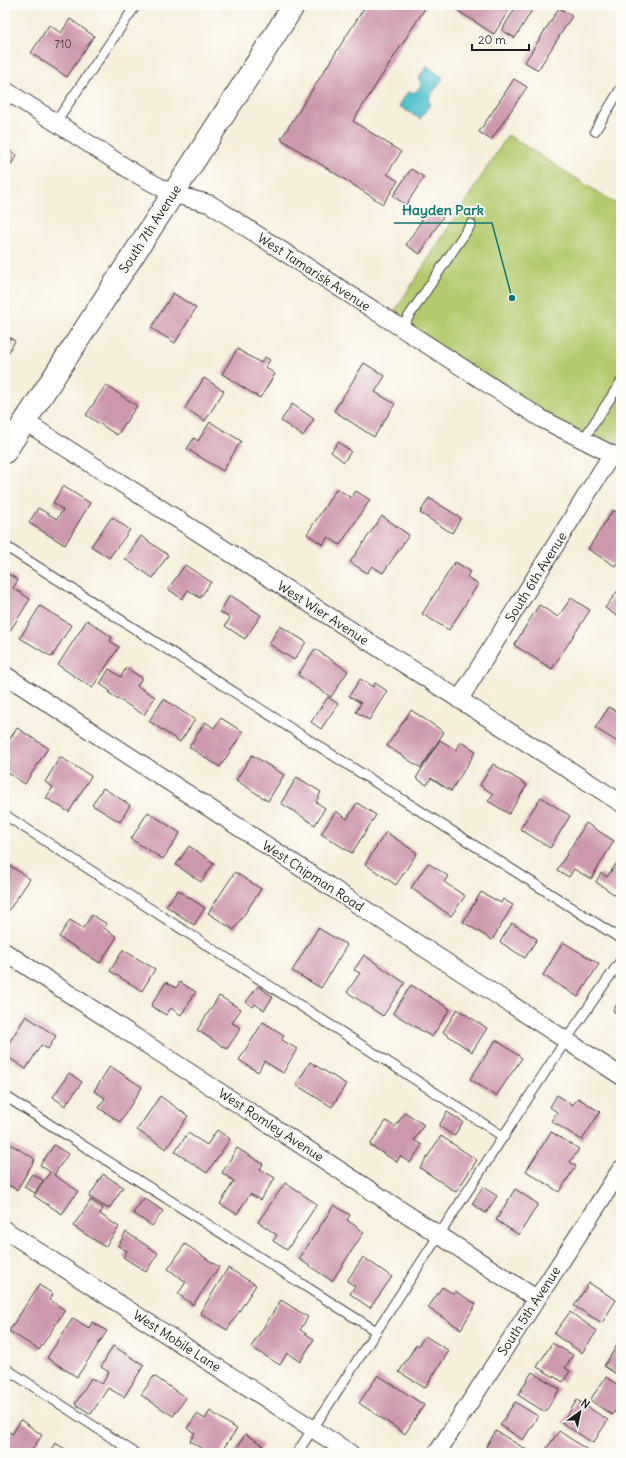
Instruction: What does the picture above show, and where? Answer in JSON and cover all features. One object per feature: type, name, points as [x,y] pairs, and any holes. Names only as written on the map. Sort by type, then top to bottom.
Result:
[{"type":"main road","name":"South 7th Avenue","points":[[5,452],[294,5]]},
{"type":"street","name":"West Tamarisk Avenue","points":[[5,90],[136,174],[173,194],[210,204],[542,419],[617,457]]},
{"type":"street","name":"West Wier Avenue","points":[[24,421],[621,803]]},
{"type":"street","name":"South 6th Avenue","points":[[459,700],[617,457]]},
{"type":"street","name":"West Chipman Road","points":[[5,675],[621,1076]]},
{"type":"street","name":"West Romley Avenue","points":[[5,952],[537,1299]]},
{"type":"street","name":"South 5th Avenue","points":[[437,1453],[621,1169]]},
{"type":"street","name":"West Mobile Lane","points":[[5,1230],[350,1453]]},
{"type":"lane","points":[[55,123],[134,8]]},
{"type":"lane","points":[[595,131],[621,88]]},
{"type":"lane","points":[[401,328],[471,224]]},
{"type":"lane","points":[[583,440],[621,382]]},
{"type":"lane","points":[[5,546],[621,939]]},
{"type":"lane","points":[[5,815],[504,1137]]},
{"type":"lane","points":[[297,1453],[566,1040],[621,960]]},
{"type":"lane","points":[[5,1096],[376,1331]]},
{"type":"lane","points":[[5,1368],[135,1453]]},
{"type":"green space","points":[[508,135],[618,205],[621,201],[621,460],[389,320]]},
{"type":"water","points":[[427,66],[443,78],[428,100],[431,103],[420,119],[399,106],[408,92],[414,92],[420,87],[420,81],[418,79]]},
{"type":"building","points":[[366,5],[427,5],[353,121],[401,152],[387,174],[398,181],[383,204],[281,139]]},
{"type":"building","points":[[449,5],[512,5],[494,34]]},
{"type":"building","points":[[517,5],[524,5],[532,10],[515,38],[502,30]]},
{"type":"building","points":[[559,8],[572,16],[538,70],[525,62]]},
{"type":"building","points":[[70,19],[94,36],[67,77],[31,53],[49,25],[61,33]]},
{"type":"building","points":[[514,79],[527,87],[491,140],[479,132]]},
{"type":"building","points":[[5,148],[17,155],[5,174]]},
{"type":"building","points":[[411,169],[424,177],[406,205],[393,196]]},
{"type":"building","points":[[430,207],[444,215],[420,254],[406,245]]},
{"type":"building","points":[[173,293],[196,308],[175,343],[151,328]]},
{"type":"building","points":[[5,335],[15,341],[5,358]]},
{"type":"building","points":[[237,349],[261,363],[265,357],[270,360],[265,367],[275,374],[260,398],[222,374]]},
{"type":"building","points":[[364,363],[385,376],[375,392],[395,404],[374,437],[334,411]]},
{"type":"building","points":[[204,378],[224,391],[205,421],[185,408]]},
{"type":"building","points":[[106,385],[137,406],[117,435],[86,415]]},
{"type":"building","points":[[292,404],[314,419],[303,436],[281,421]]},
{"type":"building","points":[[210,422],[241,441],[223,471],[187,449],[194,438],[198,441]]},
{"type":"building","points":[[338,442],[351,451],[344,462],[331,452]]},
{"type":"building","points":[[63,486],[90,503],[65,545],[29,523],[38,508],[57,519],[63,510],[53,503]]},
{"type":"building","points":[[337,488],[351,498],[356,491],[370,500],[340,545],[328,537],[323,545],[307,534]]},
{"type":"building","points":[[429,498],[461,518],[452,533],[420,513]]},
{"type":"building","points":[[613,510],[621,515],[621,557],[615,566],[588,549]]},
{"type":"building","points":[[382,516],[409,535],[383,573],[372,566],[367,573],[350,562]]},
{"type":"building","points":[[112,517],[130,530],[109,558],[91,546]]},
{"type":"building","points":[[141,536],[168,555],[153,578],[125,559]]},
{"type":"building","points":[[455,562],[470,571],[467,577],[478,584],[449,630],[422,614]]},
{"type":"building","points":[[185,565],[211,582],[200,598],[188,590],[182,599],[168,589]]},
{"type":"building","points":[[5,572],[18,580],[13,588],[30,599],[10,631],[5,628]]},
{"type":"building","points":[[619,589],[621,591],[621,610],[617,616],[605,608]]},
{"type":"building","points":[[230,595],[261,615],[245,639],[225,626],[230,618],[220,612]]},
{"type":"building","points":[[571,598],[590,610],[552,669],[514,645],[539,605],[558,617]]},
{"type":"building","points":[[40,606],[71,625],[52,657],[20,638]]},
{"type":"building","points":[[87,620],[112,637],[110,641],[119,647],[92,688],[58,665]]},
{"type":"building","points":[[280,626],[306,642],[294,660],[269,644]]},
{"type":"building","points":[[315,649],[348,671],[331,697],[298,675]]},
{"type":"building","points":[[126,668],[142,678],[137,686],[155,697],[144,715],[109,693],[110,691],[100,684],[109,669],[121,677]]},
{"type":"building","points":[[360,679],[373,687],[375,683],[387,691],[369,720],[356,712],[361,703],[349,696]]},
{"type":"building","points":[[328,697],[338,704],[321,729],[311,722]]},
{"type":"building","points":[[164,699],[195,720],[180,742],[149,721]]},
{"type":"building","points":[[609,707],[621,715],[621,744],[595,728]]},
{"type":"building","points":[[411,710],[444,732],[421,768],[387,746]]},
{"type":"building","points":[[221,718],[243,732],[220,767],[189,747],[205,722],[214,728]]},
{"type":"building","points":[[17,728],[48,748],[25,784],[5,771],[5,764],[9,759],[5,757],[5,746]]},
{"type":"building","points":[[440,740],[456,750],[461,742],[476,751],[451,791],[431,778],[427,785],[416,778]]},
{"type":"building","points":[[252,755],[284,775],[268,801],[236,780]]},
{"type":"building","points":[[60,757],[91,776],[69,812],[46,798],[53,787],[45,782]]},
{"type":"building","points":[[493,764],[527,785],[509,814],[488,801],[493,794],[480,785]]},
{"type":"building","points":[[297,777],[321,792],[316,802],[325,808],[315,825],[281,803]]},
{"type":"building","points":[[103,788],[130,805],[120,822],[92,805]]},
{"type":"building","points":[[541,797],[570,816],[550,848],[520,829]]},
{"type":"building","points":[[357,803],[376,815],[352,853],[321,834],[336,811],[347,819]]},
{"type":"building","points":[[148,812],[180,833],[163,859],[131,839]]},
{"type":"building","points":[[586,823],[614,841],[591,879],[574,869],[569,877],[557,870]]},
{"type":"building","points":[[386,832],[417,853],[396,885],[365,864]]},
{"type":"building","points":[[189,846],[214,863],[201,882],[176,865]]},
{"type":"building","points":[[621,857],[621,899],[596,882],[601,873],[607,877]]},
{"type":"building","points":[[5,862],[30,879],[7,913],[5,912]]},
{"type":"building","points":[[428,863],[448,876],[444,882],[465,896],[451,916],[411,888]]},
{"type":"building","points":[[235,872],[261,889],[234,930],[208,913]]},
{"type":"building","points":[[178,890],[205,908],[194,925],[166,906]]},
{"type":"building","points":[[481,892],[501,903],[503,899],[513,905],[492,940],[463,922]]},
{"type":"building","points":[[92,915],[107,924],[104,928],[117,937],[100,963],[59,937],[70,920],[83,928]]},
{"type":"building","points":[[512,923],[537,939],[525,958],[500,942]]},
{"type":"building","points":[[318,928],[347,945],[321,988],[292,971]]},
{"type":"building","points":[[563,942],[599,964],[578,997],[543,975]]},
{"type":"building","points":[[123,950],[155,969],[142,991],[110,971]]},
{"type":"building","points":[[364,955],[405,983],[383,1016],[347,992],[360,973],[354,970]]},
{"type":"building","points":[[166,982],[176,988],[180,982],[196,992],[181,1015],[171,1008],[166,1015],[151,1006]]},
{"type":"building","points":[[411,985],[450,1009],[432,1037],[393,1013]]},
{"type":"building","points":[[258,986],[273,997],[264,1010],[255,1004],[253,1007],[246,1002]]},
{"type":"building","points":[[219,996],[241,1009],[232,1023],[241,1028],[227,1049],[197,1030]]},
{"type":"building","points":[[621,998],[621,1016],[613,1011]]},
{"type":"building","points":[[457,1009],[487,1028],[472,1052],[443,1032]]},
{"type":"building","points":[[26,1016],[56,1036],[48,1049],[41,1045],[26,1069],[5,1055],[5,1049]]},
{"type":"building","points":[[263,1022],[284,1035],[282,1040],[297,1049],[283,1073],[264,1061],[258,1072],[239,1060]]},
{"type":"building","points":[[496,1040],[522,1058],[496,1096],[470,1079]]},
{"type":"building","points":[[310,1062],[346,1084],[332,1107],[296,1085]]},
{"type":"building","points":[[110,1066],[142,1087],[120,1122],[99,1108],[105,1098],[94,1091]]},
{"type":"building","points":[[69,1073],[82,1082],[65,1106],[53,1097]]},
{"type":"building","points":[[557,1095],[573,1105],[578,1098],[600,1112],[582,1140],[551,1121],[557,1112],[550,1107]]},
{"type":"building","points":[[160,1096],[188,1116],[166,1149],[137,1130]]},
{"type":"building","points":[[405,1112],[424,1125],[414,1140],[422,1145],[410,1163],[400,1156],[397,1162],[370,1145],[386,1121],[395,1127]]},
{"type":"building","points":[[447,1112],[463,1122],[454,1136],[439,1126]]},
{"type":"building","points":[[217,1130],[230,1139],[207,1173],[175,1152],[188,1133],[207,1145]]},
{"type":"building","points":[[551,1132],[579,1149],[570,1162],[576,1166],[559,1192],[526,1171]]},
{"type":"building","points":[[441,1136],[477,1160],[456,1192],[420,1168]]},
{"type":"building","points":[[5,1141],[35,1159],[17,1190],[5,1183]]},
{"type":"building","points":[[54,1145],[68,1154],[54,1175],[78,1191],[62,1214],[34,1196],[50,1172],[40,1165]]},
{"type":"building","points":[[237,1148],[263,1164],[260,1169],[275,1178],[260,1200],[250,1194],[237,1214],[220,1204],[234,1181],[222,1173]]},
{"type":"building","points":[[32,1174],[43,1180],[35,1193],[24,1187]]},
{"type":"building","points":[[103,1174],[123,1187],[109,1209],[89,1197]]},
{"type":"building","points":[[285,1183],[317,1204],[287,1250],[273,1241],[277,1235],[258,1222]]},
{"type":"building","points":[[483,1187],[497,1196],[486,1213],[472,1204]]},
{"type":"building","points":[[515,1189],[538,1204],[519,1235],[496,1220]]},
{"type":"building","points":[[144,1198],[163,1211],[152,1226],[133,1213]]},
{"type":"building","points":[[91,1200],[103,1208],[100,1214],[119,1227],[105,1247],[73,1226]]},
{"type":"building","points":[[334,1205],[350,1215],[347,1220],[364,1232],[332,1281],[299,1259]]},
{"type":"building","points":[[126,1232],[158,1253],[146,1272],[123,1257],[127,1251],[118,1246]]},
{"type":"building","points":[[185,1244],[219,1267],[193,1305],[178,1294],[186,1282],[168,1269]]},
{"type":"building","points":[[363,1257],[392,1277],[370,1308],[350,1294],[355,1286],[347,1281]]},
{"type":"building","points":[[228,1268],[256,1285],[227,1330],[200,1313]]},
{"type":"building","points":[[589,1283],[616,1300],[602,1323],[574,1306]]},
{"type":"building","points":[[39,1285],[53,1294],[50,1300],[65,1310],[39,1350],[9,1331]]},
{"type":"building","points":[[442,1287],[454,1294],[455,1291],[476,1304],[461,1329],[428,1308]]},
{"type":"building","points":[[281,1300],[308,1317],[300,1330],[314,1339],[300,1362],[287,1353],[280,1365],[251,1347]]},
{"type":"building","points":[[570,1312],[597,1331],[582,1353],[554,1334]]},
{"type":"building","points":[[73,1318],[89,1328],[92,1322],[107,1331],[77,1377],[47,1358]]},
{"type":"building","points":[[425,1336],[449,1351],[425,1388],[399,1372],[416,1345],[418,1346]]},
{"type":"building","points":[[552,1343],[573,1355],[565,1368],[570,1371],[563,1382],[537,1367]]},
{"type":"building","points":[[618,1344],[621,1346],[621,1377],[604,1366]]},
{"type":"building","points":[[113,1346],[144,1365],[124,1397],[108,1388],[91,1414],[75,1404],[91,1378],[102,1384],[109,1372],[101,1367]]},
{"type":"building","points":[[532,1372],[560,1389],[545,1412],[518,1395]]},
{"type":"building","points":[[378,1375],[424,1405],[405,1434],[359,1403]]},
{"type":"building","points":[[154,1376],[186,1398],[173,1416],[141,1395]]},
{"type":"building","points":[[606,1377],[621,1387],[621,1402],[612,1415],[590,1400]]},
{"type":"building","points":[[577,1400],[608,1420],[593,1443],[562,1423]]},
{"type":"building","points":[[515,1402],[538,1416],[523,1440],[500,1425]]},
{"type":"building","points":[[210,1411],[237,1429],[220,1453],[208,1453],[190,1441],[195,1433],[187,1428],[197,1414],[205,1419]]},
{"type":"building","points":[[21,1420],[42,1435],[30,1453],[5,1453],[5,1429],[12,1434]]},
{"type":"building","points":[[496,1431],[527,1450],[525,1453],[482,1453]]},
{"type":"building","points":[[559,1431],[589,1451],[588,1453],[544,1452]]},
{"type":"building","points":[[245,1434],[263,1445],[258,1453],[234,1453]]},
{"type":"building","points":[[55,1443],[72,1453],[49,1453]]},
{"type":"place","name":"Hayden Park","points":[[512,298]]}]
